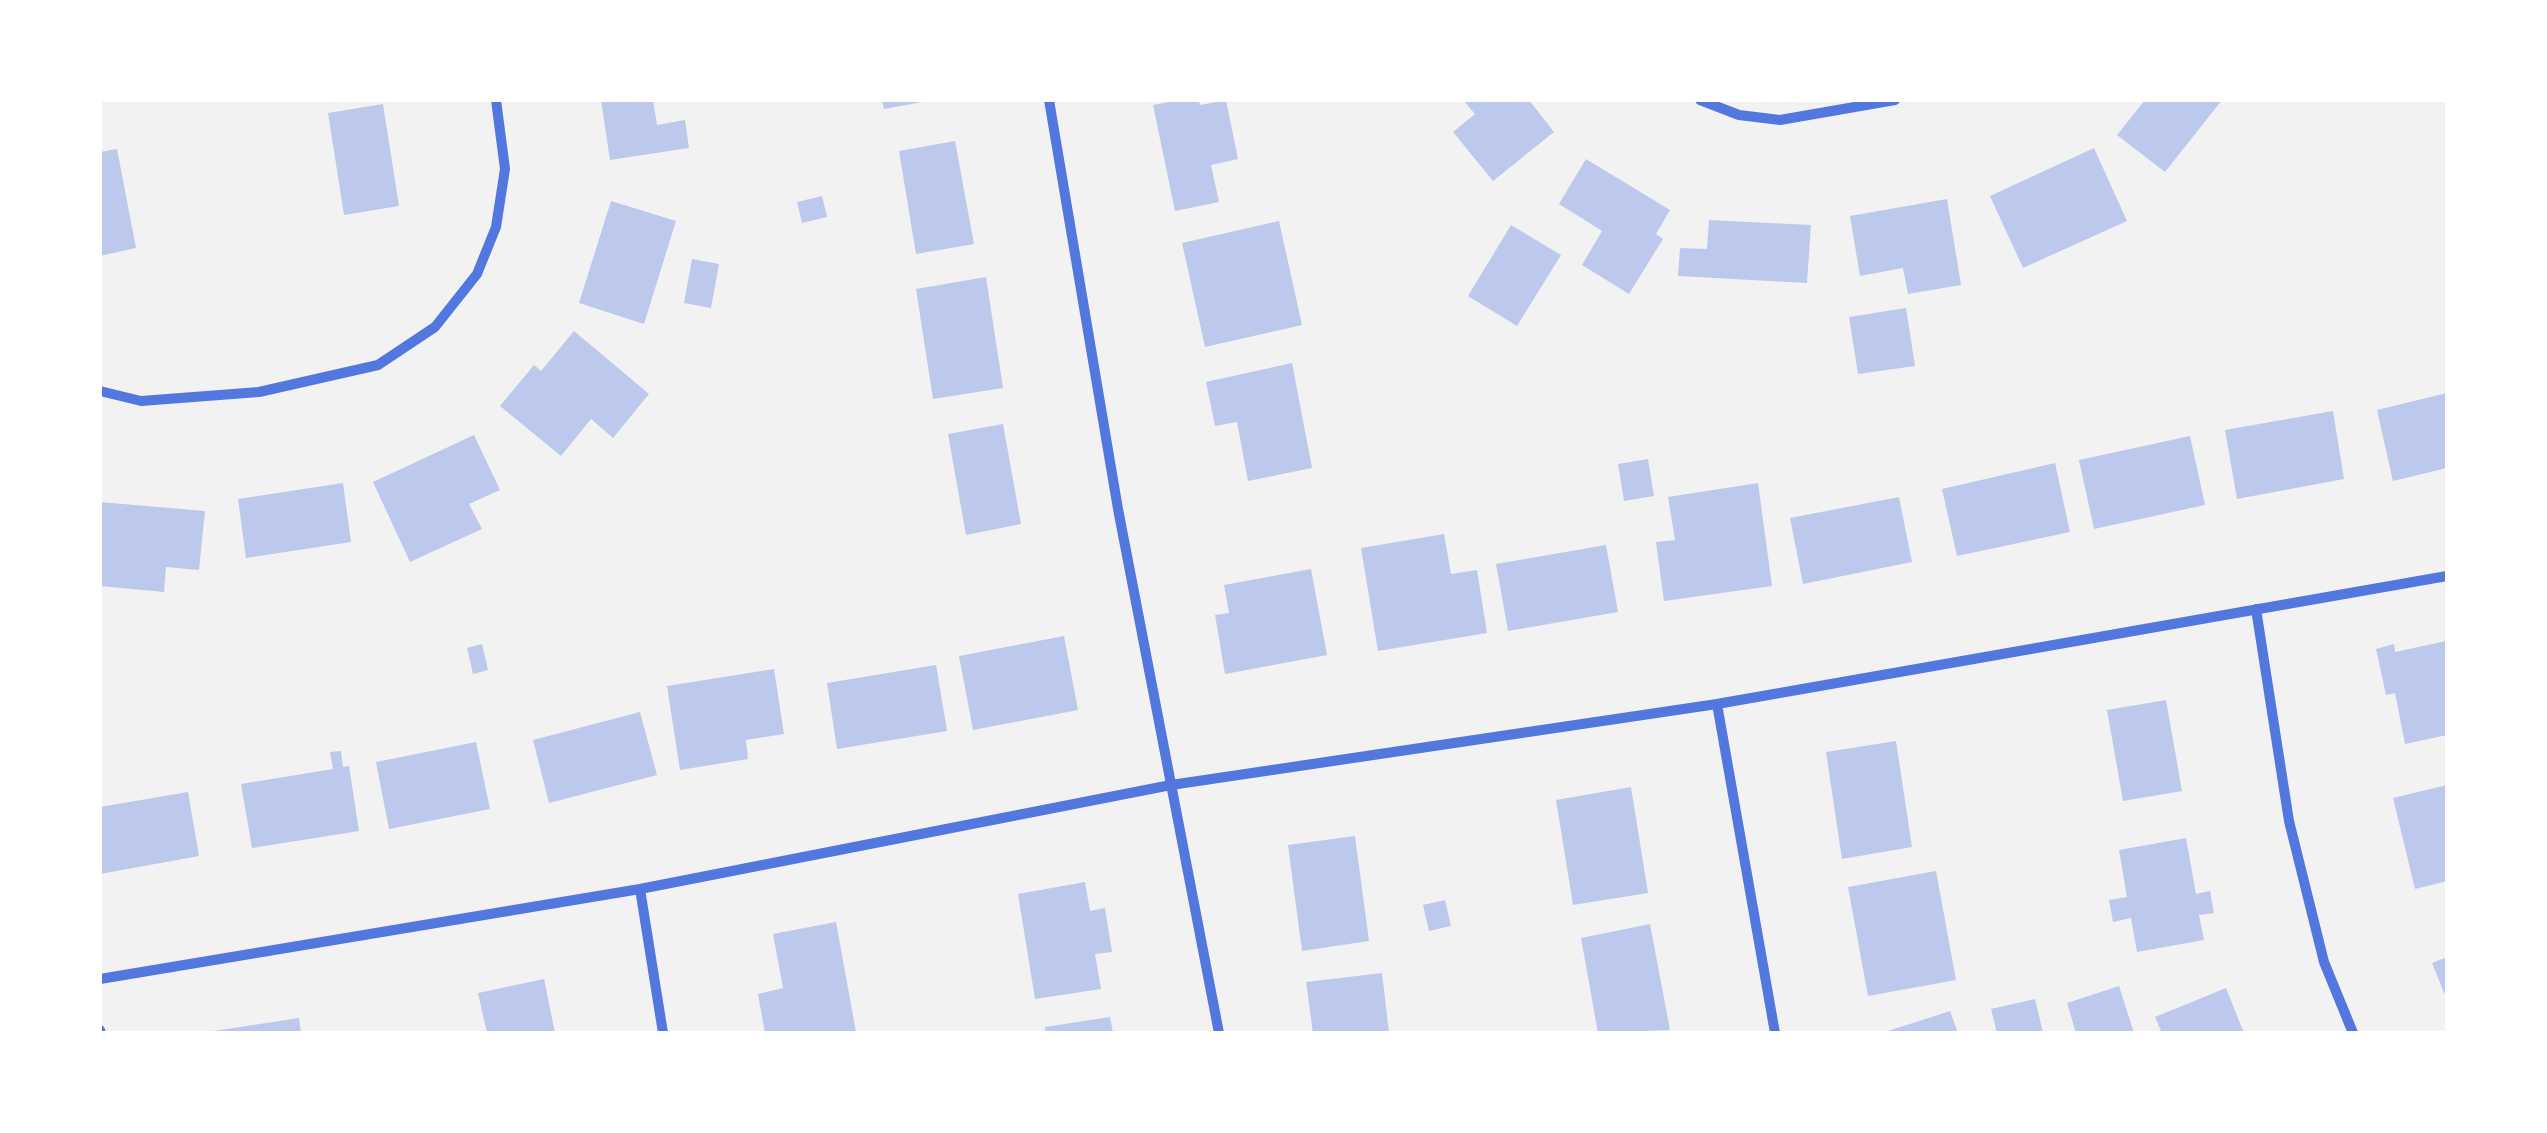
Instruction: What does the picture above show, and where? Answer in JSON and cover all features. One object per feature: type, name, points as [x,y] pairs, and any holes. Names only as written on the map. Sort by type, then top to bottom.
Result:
[{"type":"street","points":[[100,391],[141,401],[259,392],[378,364],[435,327],[477,274],[496,228],[505,169],[496,100]]},
{"type":"street","points":[[1048,100],[1219,1033]]},
{"type":"street","points":[[1700,100],[1738,115],[1780,120],[1894,100]]},
{"type":"street","points":[[100,979],[640,889],[1171,786],[1717,704],[2447,576]]},
{"type":"street","points":[[2256,609],[2289,821],[2324,962],[2353,1033]]},
{"type":"street","points":[[1717,704],[1774,1033]]},
{"type":"street","points":[[640,889],[662,1033]]},
{"type":"building","points":[[601,100],[653,100],[657,125],[685,120],[689,148],[610,160]]},
{"type":"building","points":[[882,100],[923,100],[923,102],[884,109]]},
{"type":"building","points":[[1199,100],[1200,105],[1226,100],[1238,159],[1211,165],[1219,202],[1175,211],[1153,105]]},
{"type":"building","points":[[1463,100],[1529,100],[1554,132],[1493,181],[1453,132],[1475,114]]},
{"type":"building","points":[[2145,100],[2222,100],[2165,172],[2117,135]]},
{"type":"building","points":[[383,104],[399,206],[344,215],[328,113]]},
{"type":"building","points":[[955,141],[974,244],[916,254],[899,151]]},
{"type":"building","points":[[2094,148],[2127,221],[2023,268],[1990,196]]},
{"type":"building","points":[[117,149],[136,248],[100,256],[100,152]]},
{"type":"building","points":[[1586,159],[1670,210],[1656,234],[1663,239],[1629,294],[1582,265],[1602,231],[1559,204]]},
{"type":"building","points":[[822,196],[827,217],[802,223],[797,202]]},
{"type":"building","points":[[1947,199],[1961,285],[1908,294],[1903,268],[1860,276],[1850,216]]},
{"type":"building","points":[[611,201],[676,221],[644,324],[579,303]]},
{"type":"building","points":[[1709,220],[1811,225],[1807,283],[1678,276],[1680,248],[1707,249]]},
{"type":"building","points":[[1279,221],[1302,325],[1205,347],[1182,243]]},
{"type":"building","points":[[1511,225],[1561,255],[1517,326],[1468,296]]},
{"type":"building","points":[[692,259],[719,264],[711,308],[684,303]]},
{"type":"building","points":[[986,277],[1003,388],[933,399],[916,289]]},
{"type":"building","points":[[1906,308],[1915,366],[1858,374],[1849,317]]},
{"type":"building","points":[[574,331],[649,394],[613,438],[591,419],[561,456],[500,406],[534,365],[541,371]]},
{"type":"building","points":[[1292,363],[1312,468],[1248,481],[1237,422],[1215,426],[1206,382]]},
{"type":"building","points":[[2447,393],[2447,468],[2393,481],[2377,410]]},
{"type":"building","points":[[2333,411],[2344,479],[2237,499],[2225,430]]},
{"type":"building","points":[[1003,424],[1021,524],[966,535],[948,434]]},
{"type":"building","points":[[474,435],[500,490],[469,504],[482,529],[410,562],[373,482]]},
{"type":"building","points":[[2190,436],[2205,505],[2094,529],[2079,460]]},
{"type":"building","points":[[1648,459],[1654,496],[1624,501],[1618,464]]},
{"type":"building","points":[[2055,463],[2070,532],[1957,556],[1942,489]]},
{"type":"building","points":[[343,483],[351,542],[246,558],[238,499]]},
{"type":"building","points":[[1758,483],[1772,586],[1664,601],[1656,542],[1675,540],[1668,497]]},
{"type":"building","points":[[1899,497],[1912,562],[1803,584],[1790,518]]},
{"type":"building","points":[[100,502],[205,511],[199,570],[166,567],[164,592],[100,586]]},
{"type":"building","points":[[1444,534],[1451,574],[1477,570],[1487,633],[1378,651],[1361,548]]},
{"type":"building","points":[[1606,545],[1618,612],[1508,631],[1496,564]]},
{"type":"building","points":[[1311,569],[1327,655],[1225,674],[1215,615],[1229,613],[1224,585]]},
{"type":"building","points":[[1064,636],[1078,710],[973,730],[959,656]]},
{"type":"building","points":[[2446,641],[2447,735],[2405,744],[2395,693],[2386,695],[2376,649],[2394,644],[2395,652]]},
{"type":"building","points":[[482,644],[488,670],[473,674],[467,648]]},
{"type":"building","points":[[936,665],[947,731],[837,749],[827,683]]},
{"type":"building","points":[[774,669],[784,734],[746,740],[748,759],[680,770],[667,686]]},
{"type":"building","points":[[2166,700],[2182,791],[2123,801],[2107,710]]},
{"type":"building","points":[[640,712],[657,775],[549,803],[533,740]]},
{"type":"building","points":[[1896,741],[1912,847],[1842,859],[1826,752]]},
{"type":"building","points":[[476,742],[490,809],[389,829],[376,762]]},
{"type":"building","points":[[341,751],[343,767],[349,766],[359,831],[252,848],[241,784],[333,769],[330,752]]},
{"type":"building","points":[[2447,785],[2447,881],[2415,889],[2393,798]]},
{"type":"building","points":[[1631,787],[1648,893],[1573,905],[1556,800]]},
{"type":"building","points":[[188,792],[199,856],[100,874],[100,807]]},
{"type":"building","points":[[1355,836],[1369,941],[1302,951],[1288,845]]},
{"type":"building","points":[[2186,838],[2196,894],[2210,891],[2214,913],[2199,915],[2204,940],[2137,952],[2131,918],[2113,922],[2109,900],[2127,897],[2119,850]]},
{"type":"building","points":[[1936,871],[1956,980],[1868,996],[1848,887]]},
{"type":"building","points":[[1085,882],[1090,911],[1105,908],[1112,952],[1095,954],[1101,989],[1035,999],[1018,894]]},
{"type":"building","points":[[1445,900],[1451,926],[1429,931],[1423,905]]},
{"type":"building","points":[[836,922],[856,1032],[765,1033],[758,994],[783,988],[773,934]]},
{"type":"building","points":[[1650,924],[1670,1030],[1598,1033],[1581,938]]},
{"type":"building","points":[[2447,957],[2447,1000],[2432,963]]},
{"type":"building","points":[[1382,973],[1389,1033],[1313,1033],[1306,982]]},
{"type":"building","points":[[544,979],[555,1033],[487,1033],[478,993]]},
{"type":"building","points":[[2119,986],[2134,1033],[2076,1033],[2067,1003]]},
{"type":"building","points":[[2226,988],[2244,1033],[2162,1033],[2155,1017]]},
{"type":"building","points":[[2035,999],[2043,1033],[1997,1033],[1991,1009]]},
{"type":"building","points":[[1950,1011],[1958,1033],[1885,1033],[1885,1032]]},
{"type":"building","points":[[1110,1017],[1113,1033],[1046,1033],[1045,1027]]},
{"type":"building","points":[[299,1018],[301,1033],[214,1033],[214,1031]]}]
